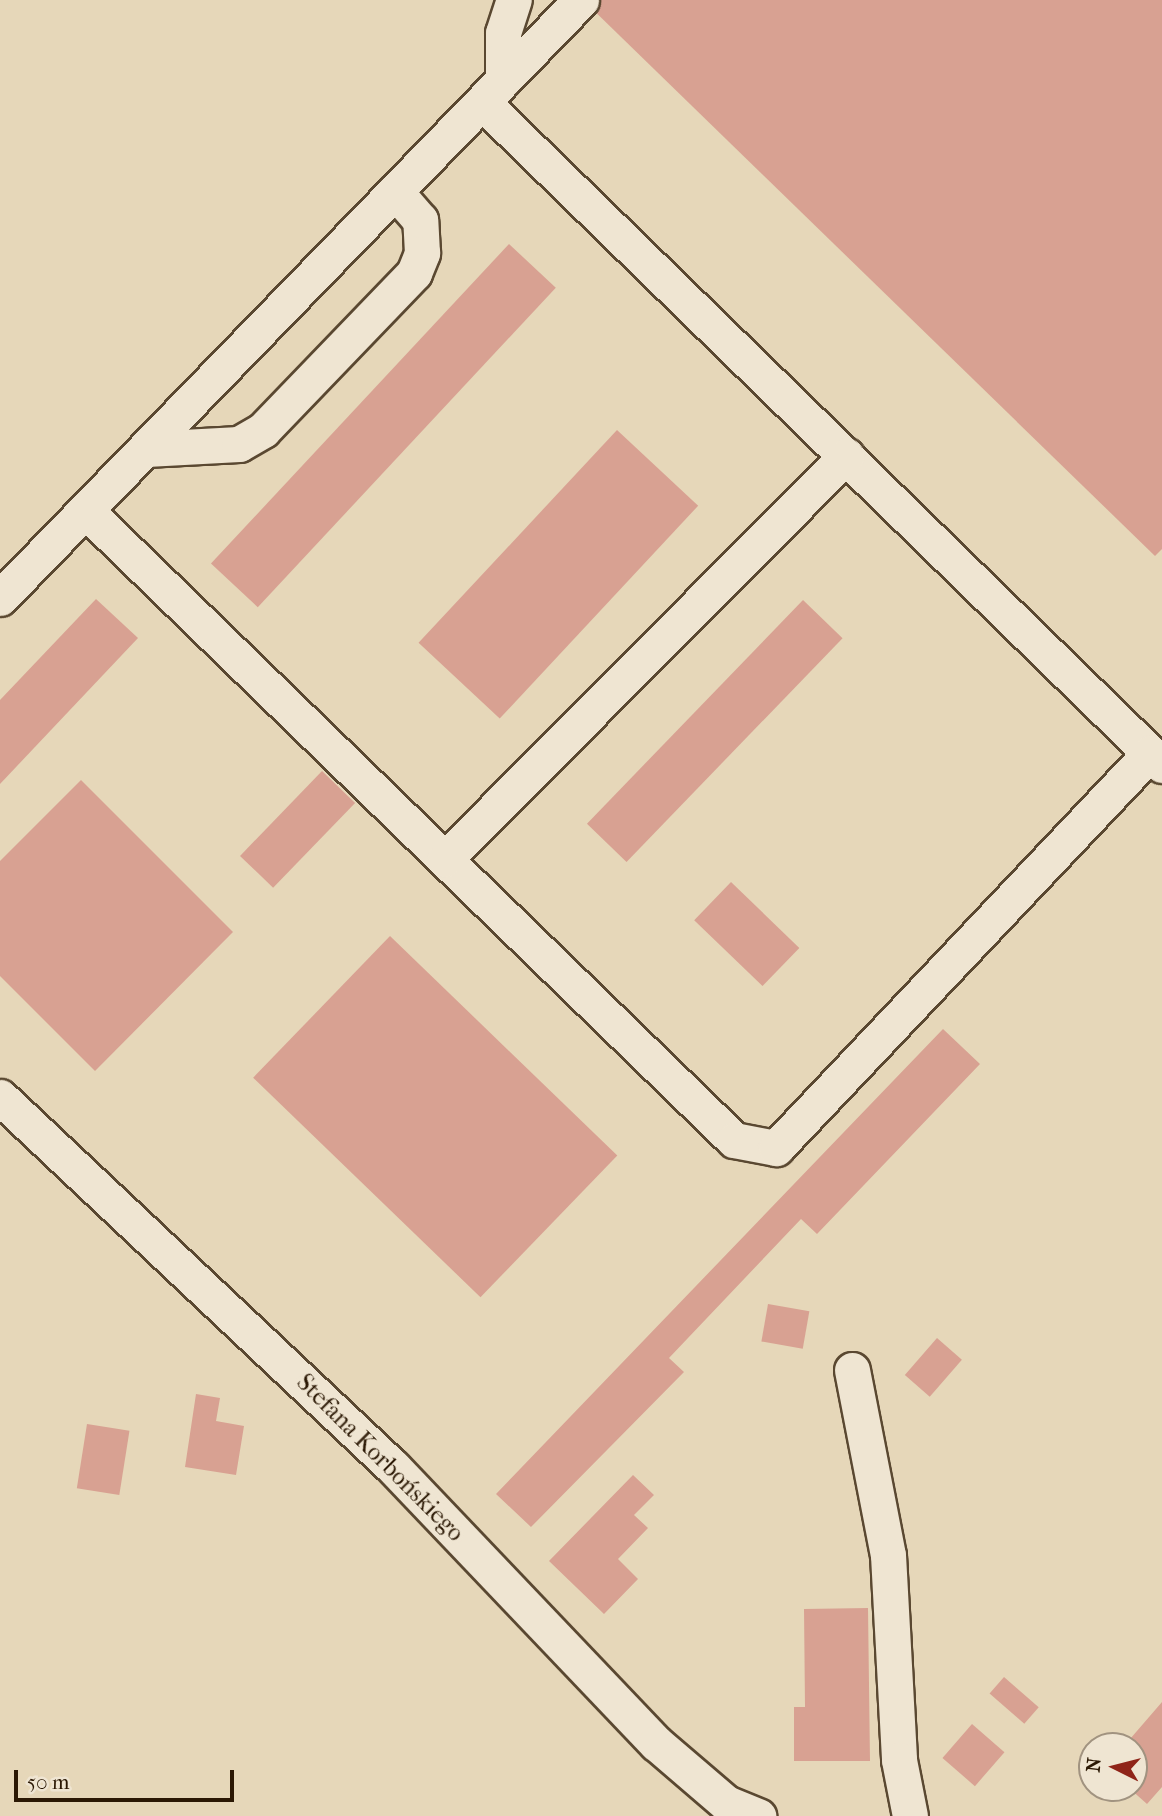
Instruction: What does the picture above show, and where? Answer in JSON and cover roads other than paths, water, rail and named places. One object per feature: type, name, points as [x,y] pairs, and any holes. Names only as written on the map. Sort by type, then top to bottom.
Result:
[{"type":"street","points":[[493,91],[503,33],[514,0]]},
{"type":"street","points":[[0,598],[581,0]]},
{"type":"street","points":[[86,511],[734,1140],[776,1148],[1156,759],[846,456],[493,91]]},
{"type":"street","points":[[146,449],[239,444],[263,430],[414,272],[422,253],[420,220],[395,191]]},
{"type":"street","points":[[445,859],[846,456]]},
{"type":"street","name":"Stefana Korbońskiego","points":[[0,1097],[394,1468],[656,1743],[726,1803],[758,1816]]},
{"type":"street","points":[[852,1370],[888,1555],[899,1760],[910,1816]]}]
